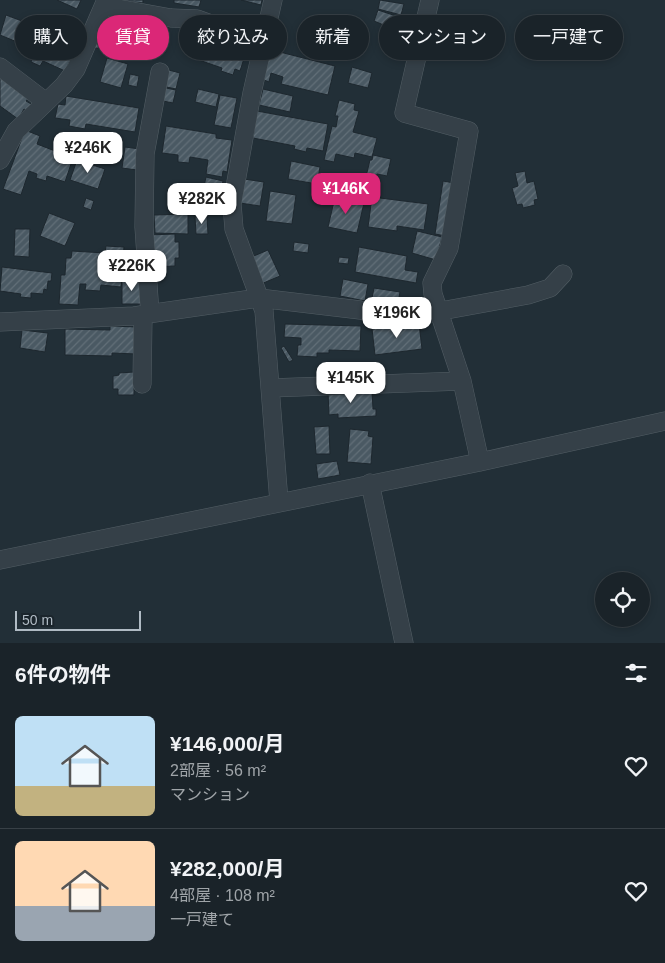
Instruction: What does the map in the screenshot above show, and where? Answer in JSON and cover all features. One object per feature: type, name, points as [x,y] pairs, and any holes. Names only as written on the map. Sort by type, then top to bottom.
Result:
[{"type":"street","points":[[270,15],[273,0]]},
{"type":"street","points":[[430,0],[404,113],[469,131],[449,248],[432,283],[433,294],[462,381],[480,462]]},
{"type":"street","points":[[0,160],[16,131],[64,85],[76,69],[105,3],[179,18]]},
{"type":"street","points":[[259,60],[232,204],[234,230],[264,311],[279,502]]},
{"type":"street","points":[[0,67],[46,102]]},
{"type":"street","points":[[142,384],[146,315],[145,154],[160,72]]},
{"type":"street","points":[[0,322],[146,315],[259,298],[360,310],[392,318],[439,312],[528,295],[550,288],[563,274]]},
{"type":"street","points":[[270,388],[462,381]]},
{"type":"street","points":[[0,560],[480,462],[665,421]]},
{"type":"street","points":[[370,483],[404,643]]},
{"type":"building","points":[[57,0],[81,0],[77,9]]},
{"type":"building","points":[[117,0],[143,0],[143,3]]},
{"type":"building","points":[[174,0],[201,0],[199,7],[174,3]]},
{"type":"building","points":[[241,0],[262,0],[261,5]]},
{"type":"building","points":[[380,0],[404,4],[401,15],[378,9]]},
{"type":"building","points":[[378,10],[393,15],[379,15],[379,23],[374,21]]},
{"type":"building","points":[[6,15],[15,18],[15,41],[0,35]]},
{"type":"building","points":[[97,37],[97,48],[94,48]]},
{"type":"building","points":[[287,54],[297,56],[297,60],[311,60],[335,66],[328,95],[281,84],[283,77],[271,73],[269,82],[264,80],[267,60],[287,60]]},
{"type":"building","points":[[32,60],[70,60],[65,71],[43,61],[40,66],[31,62]]},
{"type":"building","points":[[106,60],[128,64],[121,88],[100,82]]},
{"type":"building","points":[[199,60],[244,60],[240,71],[235,69],[233,75],[221,71],[222,68]]},
{"type":"building","points":[[352,67],[372,73],[368,88],[348,83]]},
{"type":"building","points":[[165,69],[180,73],[176,89],[162,86]]},
{"type":"building","points":[[130,74],[139,76],[137,87],[128,85]]},
{"type":"building","points":[[0,75],[30,96],[26,101],[33,105],[29,112],[24,109],[18,119],[0,106]]},
{"type":"building","points":[[161,87],[176,90],[173,103],[158,100]]},
{"type":"building","points":[[198,89],[219,94],[216,107],[195,102]]},
{"type":"building","points":[[263,89],[293,96],[290,112],[259,105]]},
{"type":"building","points":[[220,95],[237,98],[231,128],[214,125]]},
{"type":"building","points":[[66,96],[139,108],[135,132],[86,124],[85,129],[69,126],[70,120],[55,118],[58,104],[65,105]]},
{"type":"building","points":[[339,100],[355,104],[354,110],[359,111],[353,132],[377,138],[372,157],[355,153],[354,158],[336,154],[334,162],[324,160],[332,126],[336,127],[338,116],[335,116]]},
{"type":"building","points":[[257,111],[328,124],[323,151],[307,148],[306,152],[294,149],[295,146],[253,138]]},
{"type":"building","points":[[166,126],[216,134],[216,138],[232,140],[227,172],[223,171],[222,177],[206,174],[208,160],[190,157],[189,163],[178,162],[178,155],[162,153]]},
{"type":"building","points":[[25,130],[40,136],[37,144],[73,158],[65,182],[47,176],[46,181],[36,178],[37,174],[29,171],[21,195],[3,189]]},
{"type":"building","points":[[60,133],[75,136],[74,146],[58,143]]},
{"type":"building","points":[[89,137],[113,141],[110,157],[86,153]]},
{"type":"building","points":[[125,147],[140,149],[137,170],[122,168]]},
{"type":"building","points":[[373,155],[391,159],[387,176],[377,174],[371,199],[361,197],[370,160],[372,160]]},
{"type":"building","points":[[77,160],[105,169],[98,189],[70,180]]},
{"type":"building","points":[[291,161],[320,167],[317,184],[288,179]]},
{"type":"building","points":[[525,171],[527,183],[534,181],[538,199],[534,200],[535,205],[523,208],[522,204],[517,205],[512,188],[518,186],[515,173]]},
{"type":"building","points":[[206,177],[223,181],[217,208],[200,204]]},
{"type":"building","points":[[244,179],[264,182],[260,206],[240,203]]},
{"type":"building","points":[[443,181],[454,183],[446,236],[435,234]]},
{"type":"building","points":[[270,191],[296,195],[292,224],[266,221]]},
{"type":"building","points":[[335,197],[364,203],[357,233],[328,227]]},
{"type":"building","points":[[372,197],[428,204],[424,230],[397,226],[397,231],[368,227]]},
{"type":"building","points":[[86,198],[94,201],[91,210],[83,207]]},
{"type":"building","points":[[49,213],[75,223],[65,246],[40,236]]},
{"type":"building","points":[[188,214],[188,234],[155,233],[154,215]]},
{"type":"building","points":[[207,216],[208,234],[196,234],[195,217]]},
{"type":"building","points":[[15,229],[30,229],[29,257],[14,256]]},
{"type":"building","points":[[417,231],[442,237],[436,260],[412,253]]},
{"type":"building","points":[[175,234],[175,242],[179,242],[179,258],[175,258],[175,266],[148,267],[147,235]]},
{"type":"building","points":[[294,242],[309,244],[308,253],[293,251]]},
{"type":"building","points":[[106,246],[124,247],[121,287],[101,285],[100,291],[85,290],[86,284],[80,284],[78,305],[59,304],[61,275],[65,275],[66,258],[71,258],[72,251],[105,253]]},
{"type":"building","points":[[359,247],[407,256],[405,270],[418,272],[416,283],[355,272]]},
{"type":"building","points":[[268,250],[280,276],[261,284],[249,258]]},
{"type":"building","points":[[339,257],[349,258],[348,264],[338,263]]},
{"type":"building","points":[[2,267],[52,273],[51,281],[48,281],[47,290],[44,289],[43,294],[31,293],[31,298],[20,297],[21,294],[0,291]]},
{"type":"building","points":[[343,279],[368,284],[365,301],[340,296]]},
{"type":"building","points":[[122,280],[143,280],[143,304],[122,304]]},
{"type":"building","points":[[374,288],[400,292],[396,313],[370,308]]},
{"type":"building","points":[[419,323],[422,349],[375,355],[372,329]]},
{"type":"building","points":[[285,324],[361,326],[360,351],[329,350],[329,353],[317,353],[317,357],[297,356],[298,345],[301,345],[301,338],[284,337]]},
{"type":"building","points":[[110,326],[137,327],[136,354],[112,353],[112,356],[65,355],[65,329],[110,330]]},
{"type":"building","points":[[22,330],[48,333],[45,352],[20,348]]},
{"type":"building","points":[[284,346],[293,360],[289,362],[281,348]]},
{"type":"building","points":[[346,365],[346,368],[355,367],[356,380],[335,382],[333,369],[336,369],[336,366]]},
{"type":"building","points":[[134,372],[134,395],[118,395],[118,389],[113,389],[113,376],[119,375],[119,373]]},
{"type":"building","points":[[372,390],[373,409],[376,409],[376,416],[338,418],[338,414],[329,415],[328,392]]},
{"type":"building","points":[[329,426],[330,454],[316,454],[314,427]]},
{"type":"building","points":[[350,429],[369,431],[368,436],[373,437],[371,464],[347,462]]},
{"type":"building","points":[[337,461],[340,475],[318,479],[316,464]]}]
